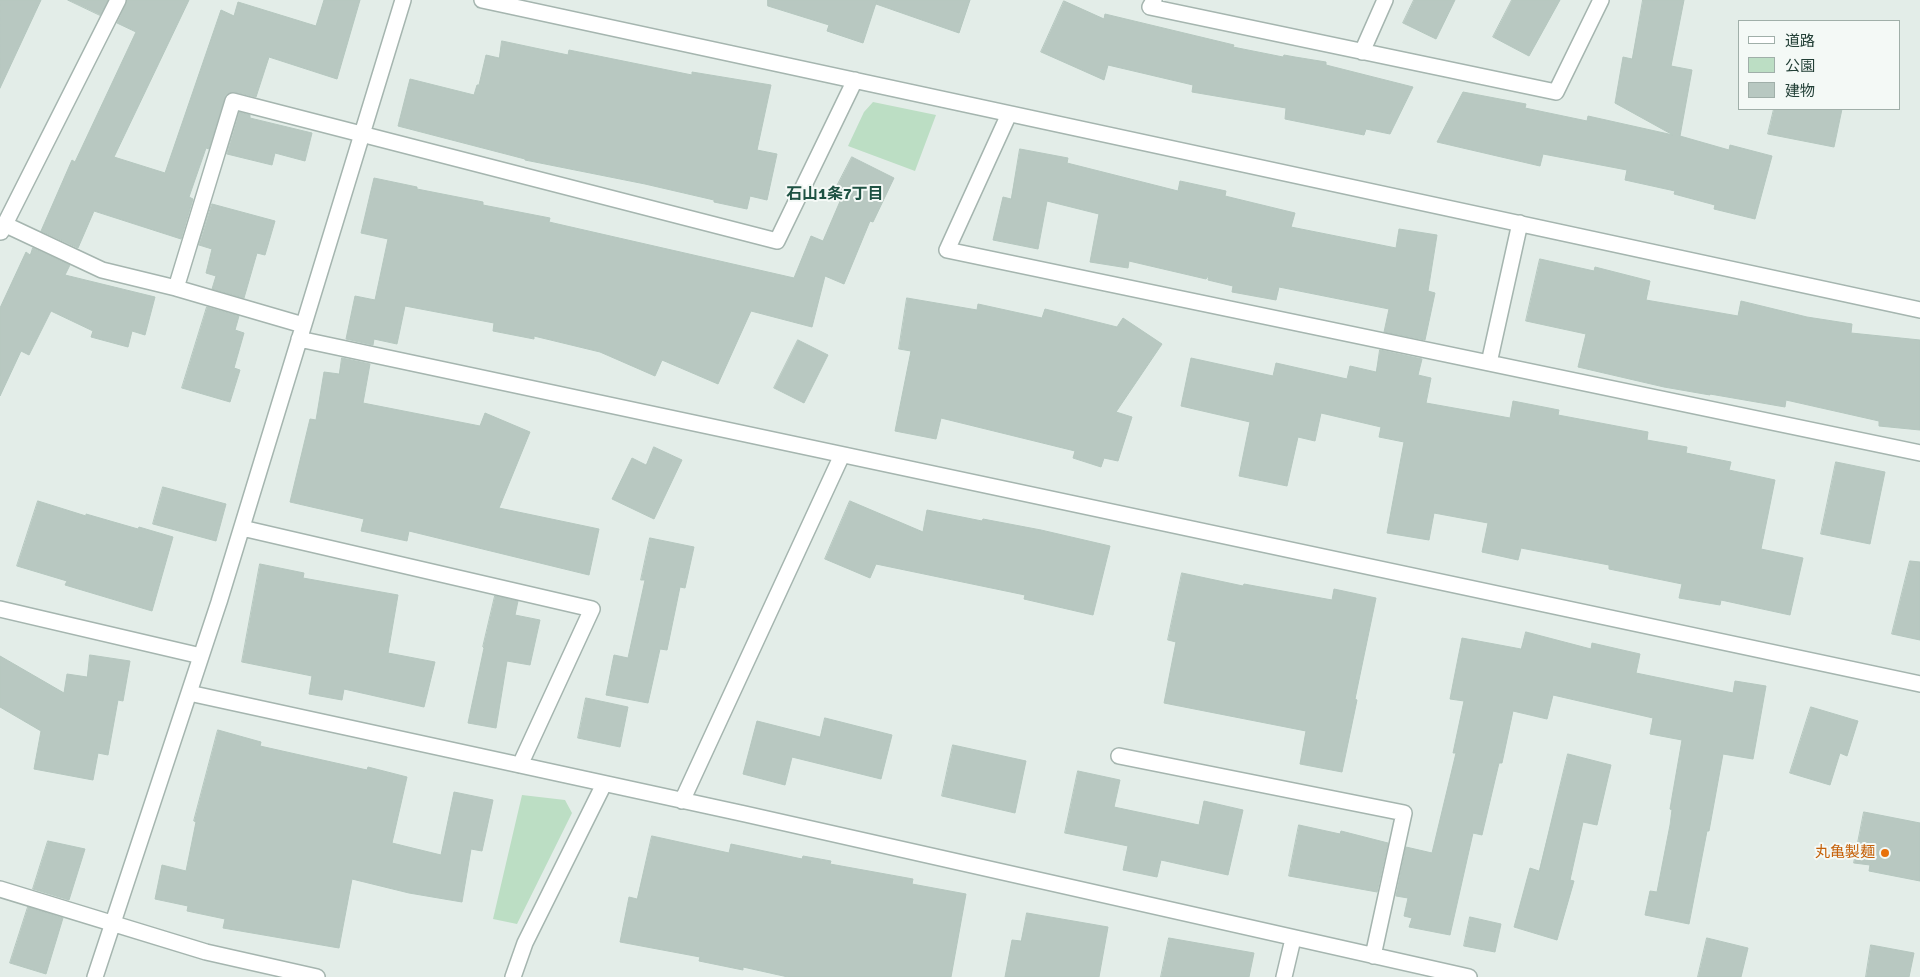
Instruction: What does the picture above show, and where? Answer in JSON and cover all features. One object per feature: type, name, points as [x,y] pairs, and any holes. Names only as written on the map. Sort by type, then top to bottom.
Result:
[{"type":"street","points":[[118,0],[2,229],[102,270],[176,288],[301,332],[842,455],[1920,684]]},
{"type":"street","points":[[95,977],[242,528],[403,0]]},
{"type":"street","points":[[482,0],[1920,310]]},
{"type":"street","points":[[1154,0],[1150,7],[1556,92],[1600,0]]},
{"type":"street","points":[[1362,52],[1385,0]]},
{"type":"street","points":[[176,288],[233,101],[777,242],[855,80]]},
{"type":"street","points":[[1009,114],[947,250],[1920,452]]},
{"type":"street","points":[[1490,363],[1520,223]]},
{"type":"street","points":[[682,801],[842,455]]},
{"type":"street","points":[[242,528],[592,609],[520,766]]},
{"type":"street","points":[[0,608],[201,656]]},
{"type":"street","points":[[189,693],[1469,977]]},
{"type":"street","points":[[1119,756],[1404,813],[1373,956]]},
{"type":"street","points":[[513,977],[524,943],[604,784]]},
{"type":"street","points":[[0,889],[206,952],[318,977]]},
{"type":"street","points":[[1284,977],[1293,939]]},
{"type":"green space","points":[[873,102],[936,115],[915,171],[848,146],[864,112]]},
{"type":"green space","points":[[522,795],[565,800],[572,813],[517,924],[493,919]]},
{"type":"building","points":[[0,0],[41,0],[0,88]]},
{"type":"building","points":[[68,0],[108,0],[100,15]]},
{"type":"building","points":[[127,0],[189,0],[114,157],[165,173],[221,10],[234,16],[238,2],[316,26],[324,0],[360,0],[337,79],[269,57],[256,97],[235,92],[226,95],[209,149],[206,148],[189,197],[193,199],[181,239],[94,211],[78,248],[41,231],[72,160],[75,162],[136,32],[117,23]]},
{"type":"building","points":[[768,0],[877,0],[863,43],[827,31],[829,25],[768,6]]},
{"type":"building","points":[[877,0],[970,0],[959,33],[876,4]]},
{"type":"building","points":[[1414,0],[1455,0],[1436,39],[1403,23]]},
{"type":"building","points":[[1512,0],[1560,0],[1529,56],[1493,37]]},
{"type":"building","points":[[1643,0],[1684,0],[1671,66],[1692,70],[1680,136],[1729,150],[1730,145],[1772,156],[1755,219],[1714,209],[1715,205],[1674,194],[1675,191],[1625,180],[1627,170],[1543,154],[1540,166],[1437,142],[1463,92],[1526,104],[1525,108],[1587,121],[1588,116],[1673,135],[1615,103],[1623,57],[1632,59]]},
{"type":"building","points":[[1064,1],[1104,19],[1105,14],[1234,45],[1233,47],[1283,57],[1284,55],[1326,62],[1326,65],[1413,87],[1390,134],[1366,129],[1364,135],[1285,119],[1286,108],[1192,92],[1193,85],[1108,65],[1104,80],[1041,52]]},
{"type":"building","points":[[502,41],[568,55],[569,50],[692,75],[692,72],[771,85],[757,150],[777,154],[767,200],[750,196],[747,209],[645,184],[525,160],[398,126],[410,79],[474,95],[477,85],[479,85],[486,55],[499,58]]},
{"type":"building","points":[[1774,110],[1842,110],[1834,147],[1768,134]]},
{"type":"building","points":[[239,112],[250,115],[250,118],[312,133],[305,161],[275,153],[272,165],[227,154]]},
{"type":"building","points":[[1020,149],[1068,158],[1067,163],[1178,191],[1180,181],[1226,191],[1225,196],[1295,213],[1291,227],[1396,248],[1399,229],[1437,235],[1428,291],[1435,293],[1425,340],[1384,332],[1389,309],[1279,287],[1276,300],[1232,292],[1233,286],[1208,280],[1209,275],[1206,279],[1129,261],[1128,268],[1090,262],[1099,214],[1047,201],[1038,249],[993,240],[1003,197],[1011,199]]},
{"type":"building","points":[[852,157],[894,178],[873,222],[870,221],[844,284],[825,276],[812,327],[751,311],[718,384],[662,360],[655,376],[600,352],[534,336],[534,339],[493,331],[494,323],[405,306],[397,344],[374,339],[373,345],[346,339],[355,296],[375,300],[388,239],[361,233],[374,178],[483,202],[483,205],[550,218],[549,222],[794,278],[811,236],[823,241],[844,192],[836,188]]},
{"type":"building","points":[[212,204],[275,221],[265,255],[257,253],[244,298],[212,289],[216,276],[206,273],[212,249],[199,245]]},
{"type":"building","points":[[33,248],[70,265],[65,275],[155,297],[145,335],[132,331],[128,347],[91,337],[93,331],[51,311],[29,355],[21,351],[0,396],[0,308],[26,252],[30,255]]},
{"type":"building","points":[[1540,259],[1594,271],[1595,267],[1650,281],[1646,300],[1738,316],[1741,301],[1807,317],[1852,324],[1851,333],[1920,340],[1920,430],[1879,426],[1879,421],[1786,400],[1785,407],[1664,387],[1578,367],[1586,334],[1526,321]]},
{"type":"building","points":[[907,298],[977,310],[978,304],[1042,318],[1045,309],[1117,327],[1123,318],[1162,344],[1116,412],[1132,417],[1118,461],[1104,458],[1101,467],[1073,458],[1075,451],[941,418],[936,439],[895,431],[911,351],[899,349]]},
{"type":"building","points":[[207,307],[239,316],[235,330],[244,333],[234,368],[240,370],[230,402],[182,388]]},
{"type":"building","points":[[798,340],[828,355],[804,403],[774,388]]},
{"type":"building","points":[[1380,350],[1422,359],[1418,375],[1431,378],[1426,403],[1510,418],[1513,401],[1559,410],[1558,415],[1648,432],[1647,440],[1687,447],[1686,453],[1731,462],[1729,470],[1775,480],[1761,549],[1803,558],[1790,615],[1721,600],[1720,605],[1679,598],[1682,584],[1609,569],[1609,565],[1521,548],[1518,560],[1482,552],[1488,523],[1434,513],[1429,540],[1387,533],[1404,442],[1379,437],[1381,427],[1321,413],[1315,441],[1298,437],[1287,486],[1239,476],[1250,422],[1181,406],[1191,358],[1273,376],[1276,363],[1347,379],[1350,366],[1376,372]]},
{"type":"building","points":[[342,358],[370,364],[363,403],[480,426],[485,413],[530,432],[499,508],[599,529],[589,575],[409,531],[407,541],[361,531],[364,519],[290,502],[310,419],[316,420],[324,372],[339,374]]},
{"type":"building","points":[[654,447],[682,460],[654,519],[612,499],[632,458],[646,465]]},
{"type":"building","points":[[1836,462],[1885,472],[1870,544],[1821,534]]},
{"type":"building","points":[[163,487],[226,504],[216,541],[153,524]]},
{"type":"building","points":[[38,501],[86,516],[86,514],[173,537],[152,611],[65,585],[67,581],[17,566]]},
{"type":"building","points":[[850,501],[923,532],[927,510],[1041,530],[1110,546],[1093,615],[1024,599],[1025,595],[876,564],[870,578],[825,559]]},
{"type":"building","points":[[650,538],[694,547],[685,588],[680,587],[667,650],[660,649],[648,703],[606,695],[614,655],[628,658],[645,580],[641,580]]},
{"type":"building","points":[[1910,561],[1920,562],[1920,640],[1892,634]]},
{"type":"building","points":[[260,564],[304,573],[303,578],[398,595],[388,653],[435,662],[424,707],[344,689],[342,700],[309,694],[312,676],[242,662]]},
{"type":"building","points":[[1182,573],[1243,586],[1244,584],[1332,600],[1334,589],[1376,598],[1342,772],[1300,764],[1306,731],[1164,703],[1176,642],[1168,640]]},
{"type":"building","points":[[495,596],[518,601],[515,615],[540,620],[530,665],[507,661],[496,728],[468,723]]},
{"type":"building","points":[[1526,632],[1591,649],[1592,643],[1640,654],[1636,673],[1733,693],[1735,681],[1766,686],[1753,759],[1723,754],[1689,924],[1645,915],[1650,891],[1657,892],[1670,825],[1672,810],[1670,809],[1682,740],[1650,734],[1653,718],[1553,695],[1547,719],[1513,711],[1502,763],[1499,763],[1482,835],[1473,833],[1450,935],[1409,927],[1412,918],[1404,916],[1408,898],[1396,896],[1406,847],[1432,853],[1456,753],[1453,753],[1464,701],[1450,699],[1462,638],[1521,649]]},
{"type":"building","points":[[90,655],[130,661],[123,701],[118,700],[108,755],[98,753],[93,780],[34,769],[41,731],[0,707],[0,656],[64,693],[67,674],[87,677]]},
{"type":"building","points":[[586,698],[628,707],[620,747],[578,738]]},
{"type":"building","points":[[1811,707],[1858,721],[1847,756],[1840,753],[1830,785],[1790,773]]},
{"type":"building","points":[[825,718],[892,735],[881,779],[792,757],[785,785],[743,774],[757,721],[820,737]]},
{"type":"building","points":[[218,730],[261,742],[260,746],[367,770],[368,767],[407,777],[392,843],[441,855],[454,792],[493,800],[482,851],[471,849],[462,902],[409,893],[352,879],[339,948],[223,928],[225,919],[187,911],[188,906],[155,899],[162,865],[186,871],[196,822],[194,821]]},
{"type":"building","points":[[953,745],[1026,761],[1015,813],[942,796]]},
{"type":"building","points":[[1568,754],[1611,765],[1597,825],[1583,822],[1570,880],[1574,881],[1557,940],[1514,927],[1530,868],[1539,871]]},
{"type":"building","points":[[1078,771],[1120,780],[1114,807],[1199,825],[1204,801],[1243,810],[1228,875],[1161,860],[1157,877],[1123,870],[1128,846],[1065,833]]},
{"type":"building","points":[[1864,812],[1920,823],[1920,881],[1869,871],[1870,865],[1854,863]]},
{"type":"building","points":[[1299,825],[1340,834],[1341,831],[1388,843],[1377,892],[1289,876]]},
{"type":"building","points":[[652,836],[729,853],[731,844],[802,859],[803,856],[831,861],[830,864],[913,879],[912,884],[966,894],[951,977],[788,977],[743,967],[743,970],[699,961],[700,957],[620,942],[629,897],[637,899]]},
{"type":"building","points":[[48,841],[85,849],[69,900],[33,889]]},
{"type":"building","points":[[28,907],[63,918],[46,974],[10,963]]},
{"type":"building","points":[[1027,913],[1108,927],[1099,977],[1005,977],[1012,940],[1021,941]]},
{"type":"building","points":[[1470,917],[1501,924],[1495,952],[1464,946]]},
{"type":"building","points":[[1169,938],[1254,953],[1249,977],[1161,977]]},
{"type":"building","points":[[1707,938],[1748,948],[1741,977],[1698,977]]},
{"type":"building","points":[[1871,945],[1914,953],[1909,977],[1866,977]]},
{"type":"place","name":"丸亀製麺","points":[[1885,853]]},
{"type":"district","name":"石山1条7丁目","points":[[835,195]]}]
